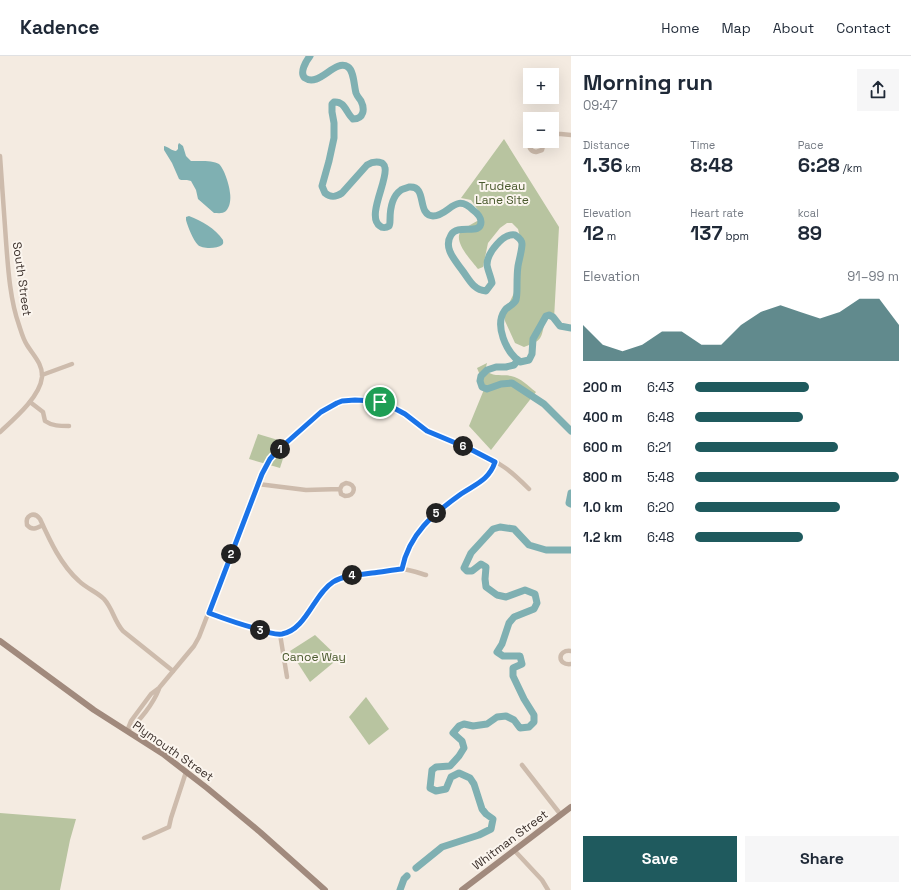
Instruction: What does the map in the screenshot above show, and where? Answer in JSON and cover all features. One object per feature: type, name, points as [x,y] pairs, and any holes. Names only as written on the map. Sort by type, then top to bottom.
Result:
[{"type":"main road","name":"Plymouth Street","points":[[0,641],[94,710],[163,754],[248,821],[325,890]]},
{"type":"main road","name":"Whitman Street","points":[[462,890],[571,807]]},
{"type":"street","points":[[559,134],[571,135]]},
{"type":"street","points":[[530,148],[536,152],[542,150],[543,148]]},
{"type":"street","name":"South Street","points":[[0,156],[9,270],[16,314],[26,344],[38,361],[42,375]]},
{"type":"street","points":[[0,432],[30,402],[38,390],[42,375],[72,364]]},
{"type":"street","points":[[127,731],[131,721],[152,694],[159,688],[197,642],[267,464],[277,451],[321,412],[337,403],[349,400],[368,400],[388,405],[405,414],[427,431],[470,449],[495,462],[510,471],[529,489]]},
{"type":"street","points":[[30,402],[43,412],[45,421],[48,423],[56,426],[69,426]]},
{"type":"street","points":[[402,569],[404,558],[422,527],[440,510],[488,476],[492,471],[495,462]]},
{"type":"street","points":[[258,484],[306,490],[340,489]]},
{"type":"street","points":[[43,525],[54,547],[71,573],[84,585],[104,599],[122,630],[173,671]]},
{"type":"street","points":[[209,613],[252,628],[280,634],[288,632],[296,627],[303,620],[324,590],[335,581],[356,575],[402,569],[411,570],[426,575]]},
{"type":"street","points":[[280,634],[287,677]]},
{"type":"street","points":[[571,651],[568,650],[564,652],[560,657],[564,664],[571,664]]},
{"type":"street","points":[[522,764],[561,815]]},
{"type":"street","points":[[144,838],[169,826],[186,772]]},
{"type":"street","points":[[514,850],[542,880],[548,890]]},
{"type":"green space","name":"Trudeau Lane Site","points":[[504,139],[559,227],[554,319],[549,318],[545,320],[540,338],[524,347],[515,343],[505,321],[504,314],[514,293],[521,270],[521,241],[518,229],[512,223],[507,223],[500,228],[488,243],[483,267],[478,269],[467,256],[459,239],[459,234],[462,230],[479,220],[480,213],[471,200],[461,198]]},
{"type":"green space","points":[[487,363],[486,367],[488,372],[518,378],[536,392],[491,450],[469,426],[485,387],[477,368]]},
{"type":"green space","points":[[258,434],[288,443],[280,468],[249,459]]},
{"type":"green space","name":"Canoe Way","points":[[315,635],[339,658],[310,682],[290,651]]},
{"type":"green space","points":[[366,697],[389,729],[369,745],[349,717]]},
{"type":"green space","points":[[0,813],[76,819],[70,840],[60,890],[0,890]]},
{"type":"water","points":[[179,143],[183,146],[186,156],[191,161],[213,162],[221,166],[225,173],[230,190],[229,205],[225,212],[214,213],[198,199],[196,190],[191,181],[179,179],[164,150],[164,146],[176,151]]},
{"type":"water","points":[[189,216],[212,228],[223,240],[223,244],[210,248],[198,245],[186,220],[186,217]]},
{"type":"waterway","points":[[310,56],[303,70],[303,76],[305,78],[310,80],[316,79],[338,66],[343,65],[348,67],[352,72],[356,93],[363,107],[363,113],[357,119],[353,119],[341,103],[334,102],[332,104],[334,138],[322,186],[325,193],[331,196],[336,196],[342,193],[367,165],[378,162],[385,166],[384,181],[375,215],[376,221],[381,227],[389,226],[391,208],[395,196],[401,190],[409,187],[415,188],[418,191],[425,211],[433,216],[439,215],[457,204],[461,203],[467,205],[480,217],[480,226],[473,229],[464,229],[454,232],[451,235],[448,245],[453,258],[472,284],[478,289],[486,291],[492,283],[487,265],[490,255],[496,245],[510,235],[515,235],[522,243],[518,269],[516,300],[505,310],[501,323],[503,338],[510,352],[515,358],[520,362],[529,360],[532,354],[533,339],[546,316],[549,315],[553,317],[560,326],[571,328]]},
{"type":"waterway","points":[[518,360],[514,365],[496,367],[487,370],[481,376],[480,381],[482,387],[487,389],[501,384],[512,383],[544,404],[571,431]]},
{"type":"waterway","points":[[571,493],[569,503],[571,504]]},
{"type":"waterway","points":[[416,868],[442,847],[479,835],[491,829],[493,819],[482,809],[474,784],[470,778],[459,773],[451,777],[446,789],[436,791],[430,788],[432,770],[436,767],[450,766],[464,748],[462,741],[453,733],[459,726],[464,724],[473,726],[487,724],[497,717],[506,716],[514,720],[520,728],[529,727],[534,722],[534,715],[524,699],[513,676],[513,668],[522,664],[520,656],[503,656],[497,652],[502,644],[509,623],[514,617],[534,609],[537,603],[535,594],[525,590],[506,597],[497,595],[486,587],[486,567],[481,564],[472,571],[467,571],[464,568],[471,553],[493,529],[500,527],[514,529],[529,545],[546,550],[571,550]]},
{"type":"waterway","points":[[400,890],[404,879],[407,876]]},
{"type":"route","points":[[368,400],[380,402],[405,414],[432,434],[484,455],[495,462],[492,471],[479,483],[445,506],[426,522],[408,550],[404,558],[402,569],[345,577],[331,583],[317,599],[300,624],[294,629],[286,633],[273,633],[209,613],[262,474],[267,464],[277,451],[326,408],[342,401],[368,400]]}]
